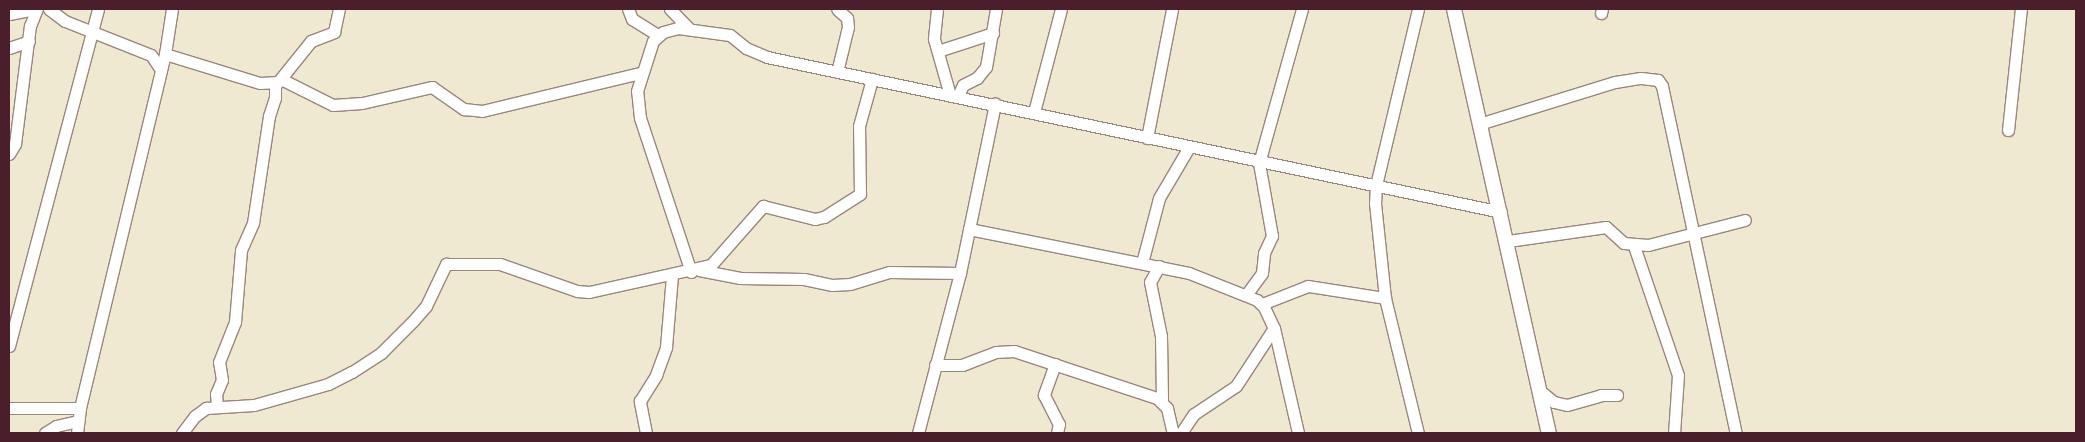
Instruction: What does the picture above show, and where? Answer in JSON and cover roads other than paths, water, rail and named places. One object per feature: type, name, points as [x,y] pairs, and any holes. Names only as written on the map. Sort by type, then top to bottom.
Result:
[{"type":"street","points":[[9,14],[36,9],[29,41],[15,144],[9,154]]},
{"type":"street","points":[[49,9],[65,21],[93,30],[151,55],[161,70]]},
{"type":"street","points":[[9,346],[98,9]]},
{"type":"street","points":[[77,433],[80,408],[165,54],[172,9]]},
{"type":"street","points":[[217,407],[216,394],[222,380],[219,362],[236,322],[241,250],[253,223],[269,116],[276,98],[279,81],[311,41],[334,32],[340,9]]},
{"type":"street","points":[[628,9],[632,19],[658,35]]},
{"type":"street","points":[[670,9],[689,29]]},
{"type":"street","points":[[837,9],[847,18],[848,27],[837,72]]},
{"type":"street","points":[[937,9],[934,39],[954,96]]},
{"type":"street","points":[[954,96],[963,85],[982,74],[993,33],[996,9]]},
{"type":"street","points":[[1034,112],[1062,9]]},
{"type":"street","points":[[1147,138],[1172,9]]},
{"type":"street","points":[[1246,296],[1262,273],[1264,254],[1273,230],[1259,163],[1302,9]]},
{"type":"street","points":[[1418,9],[1376,185],[1376,223],[1385,298],[1418,433]]},
{"type":"street","points":[[1454,9],[1478,124],[1508,241],[1549,433]]},
{"type":"street","points":[[2008,130],[2021,9]]},
{"type":"street","points":[[694,271],[640,118],[637,92],[640,73],[658,35],[668,30],[689,29],[733,36],[746,48],[767,57],[1034,112],[1259,163],[1376,185],[1501,212]]},
{"type":"street","points":[[938,51],[993,33]]},
{"type":"street","points":[[9,48],[29,41]]},
{"type":"street","points":[[165,54],[260,83],[279,81],[333,104],[362,103],[432,87],[464,109],[482,111],[640,73]]},
{"type":"street","points":[[1478,124],[1615,82],[1641,78],[1658,80],[1662,86],[1736,433]]},
{"type":"street","points":[[182,433],[199,412],[217,407],[254,405],[345,377],[381,353],[413,321],[426,306],[442,269],[448,263],[500,264],[583,292],[694,271],[716,261],[755,212],[763,206],[815,219],[858,198],[861,188],[859,126],[872,79]]},
{"type":"street","points":[[918,433],[960,273],[995,104]]},
{"type":"street","points":[[1142,263],[1159,198],[1189,147]]},
{"type":"street","points":[[1508,241],[1606,227],[1624,243],[1634,246],[1745,220]]},
{"type":"street","points":[[969,229],[1198,275],[1262,304],[1274,328],[1298,433]]},
{"type":"street","points":[[1634,246],[1678,375],[1674,433]]},
{"type":"street","points":[[1160,266],[1150,282],[1161,336],[1162,402]]},
{"type":"street","points":[[694,271],[740,278],[804,279],[832,285],[850,284],[889,272],[960,273]]},
{"type":"street","points":[[646,433],[640,401],[656,376],[665,351],[672,276]]},
{"type":"street","points":[[1262,304],[1308,286],[1385,298]]},
{"type":"street","points":[[1181,433],[1194,414],[1242,380],[1274,328]]},
{"type":"street","points":[[935,365],[962,365],[1007,350],[1147,394],[1162,402],[1166,408],[1173,433]]},
{"type":"street","points":[[1055,364],[1044,395],[1059,424],[1057,433]]},
{"type":"street","points":[[1540,390],[1554,402],[1568,406],[1601,395],[1617,395]]},
{"type":"street","points":[[9,408],[80,408]]},
{"type":"street","points":[[45,433],[56,426],[78,420]]}]
